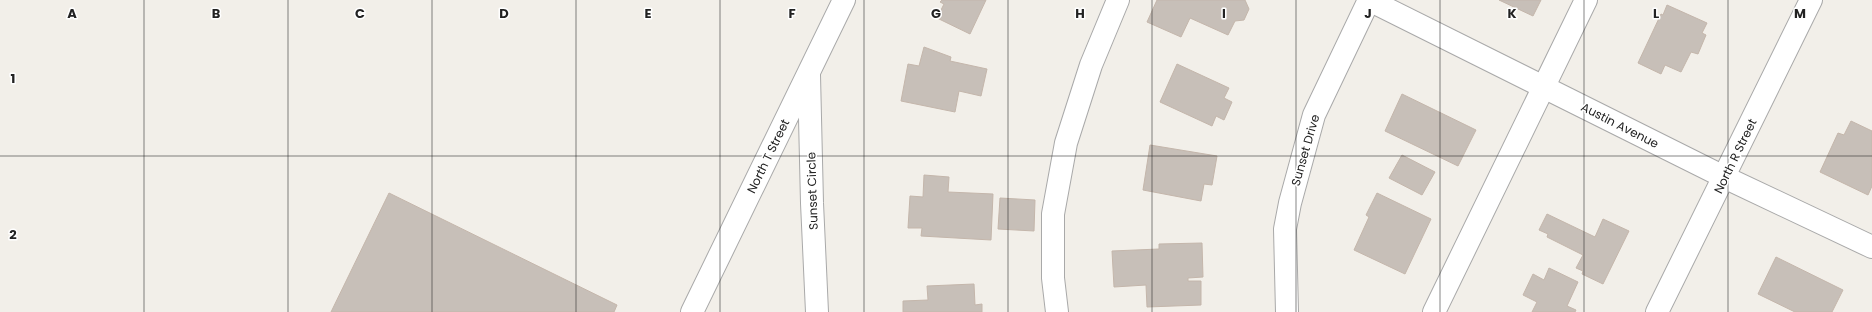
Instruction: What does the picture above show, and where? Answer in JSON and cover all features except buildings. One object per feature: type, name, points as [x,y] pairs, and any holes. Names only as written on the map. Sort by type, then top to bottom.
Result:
[{"type":"street","name":"North T Street","points":[[692,312],[844,0]]},
{"type":"street","points":[[1056,312],[1053,278],[1053,214],[1066,143],[1091,66],[1118,0]]},
{"type":"street","name":"Austin Avenue","points":[[1369,0],[1724,178],[1872,247]]},
{"type":"street","name":"Sunset Drive","points":[[1287,312],[1286,229],[1290,203],[1314,115],[1369,0]]},
{"type":"street","points":[[1434,312],[1586,0]]},
{"type":"street","name":"North R Street","points":[[1657,312],[1811,0]]},
{"type":"street","name":"Sunset Circle","points":[[809,71],[812,204],[817,312]]}]
